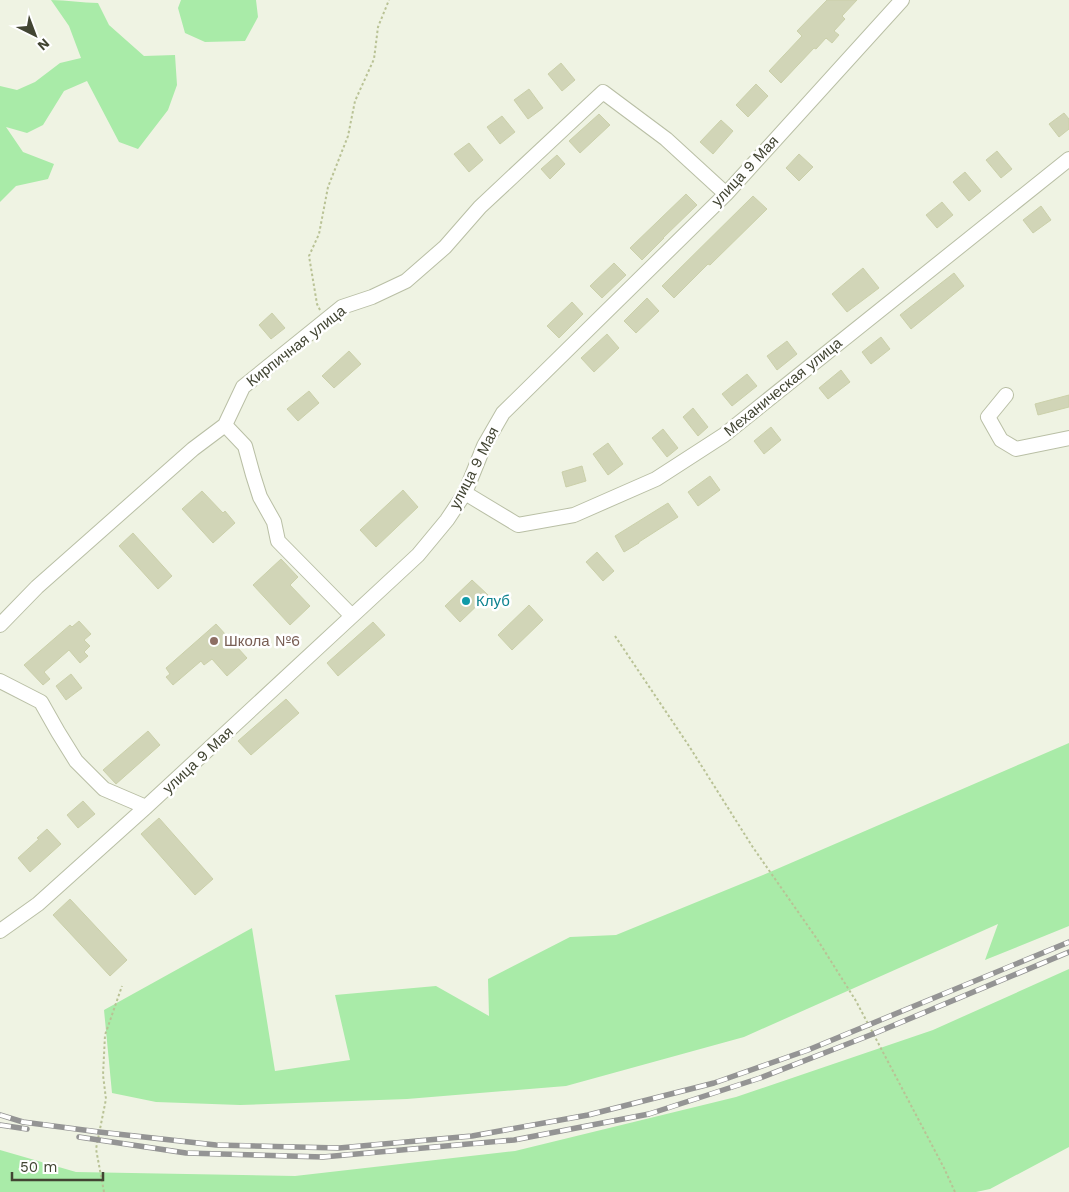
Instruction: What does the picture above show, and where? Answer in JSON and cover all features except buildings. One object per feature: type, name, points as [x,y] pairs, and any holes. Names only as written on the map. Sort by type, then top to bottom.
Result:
[{"type":"street","name":"улица 9 Мая","points":[[0,931],[38,904],[146,807],[418,555],[447,520],[465,493],[484,446],[503,414],[726,194],[902,0]]},
{"type":"street","name":"Кирпичная улица","points":[[0,625],[44,581],[193,449],[225,425],[243,387],[342,307],[372,297],[406,281],[445,247],[480,207],[603,92],[666,139],[726,194]]},
{"type":"street","name":"Механическая улица","points":[[465,493],[518,525],[574,515],[656,480],[724,435],[1069,159]]},
{"type":"street","points":[[1006,396],[988,417],[1001,440],[1016,449],[1069,438]]},
{"type":"street","points":[[225,425],[246,446],[260,497],[274,522],[278,541],[352,616]]},
{"type":"street","points":[[0,680],[41,702],[76,760],[104,789],[146,807]]},
{"type":"path","points":[[326,320],[317,304],[308,256],[319,234],[328,187],[348,136],[355,102],[374,59],[378,27],[389,0]]},
{"type":"path","points":[[615,636],[689,746],[752,846],[817,939],[856,1001],[935,1150],[955,1192]]},
{"type":"path","points":[[104,1192],[96,1149],[106,1099],[103,1075],[105,1035],[122,986]]},
{"type":"green space","points":[[51,0],[98,3],[109,25],[144,56],[175,55],[177,85],[168,110],[138,149],[119,142],[87,81],[64,91],[43,125],[27,133],[6,127],[23,152],[54,164],[48,179],[16,186],[0,202],[0,86],[17,90],[35,82],[60,63],[81,58],[69,26]]},
{"type":"green space","points":[[181,0],[256,0],[258,17],[245,41],[205,42],[185,33],[178,8]]},
{"type":"green space","points":[[1069,743],[1069,926],[985,960],[998,924],[744,1037],[566,1086],[407,1099],[240,1105],[156,1102],[112,1093],[104,1010],[252,928],[275,1071],[350,1060],[335,995],[436,986],[489,1016],[488,979],[570,937],[616,935],[763,875]]},
{"type":"green space","points":[[1069,969],[1069,1147],[990,1189],[976,1192],[0,1192],[0,1150],[76,1172],[295,1176],[515,1151],[736,1097],[933,1030]]},
{"type":"railway","points":[[0,1115],[23,1122],[216,1145],[339,1148],[472,1136],[588,1115],[714,1083],[808,1050],[1069,942]]},
{"type":"railway","points":[[79,1137],[186,1153],[323,1157],[514,1140],[649,1114],[760,1078],[873,1034],[1069,952]]},
{"type":"railway","points":[[0,1125],[27,1129]]},
{"type":"place","name":"Клуб","points":[[466,601]]},
{"type":"place","name":"Школа №6","points":[[214,641]]}]
